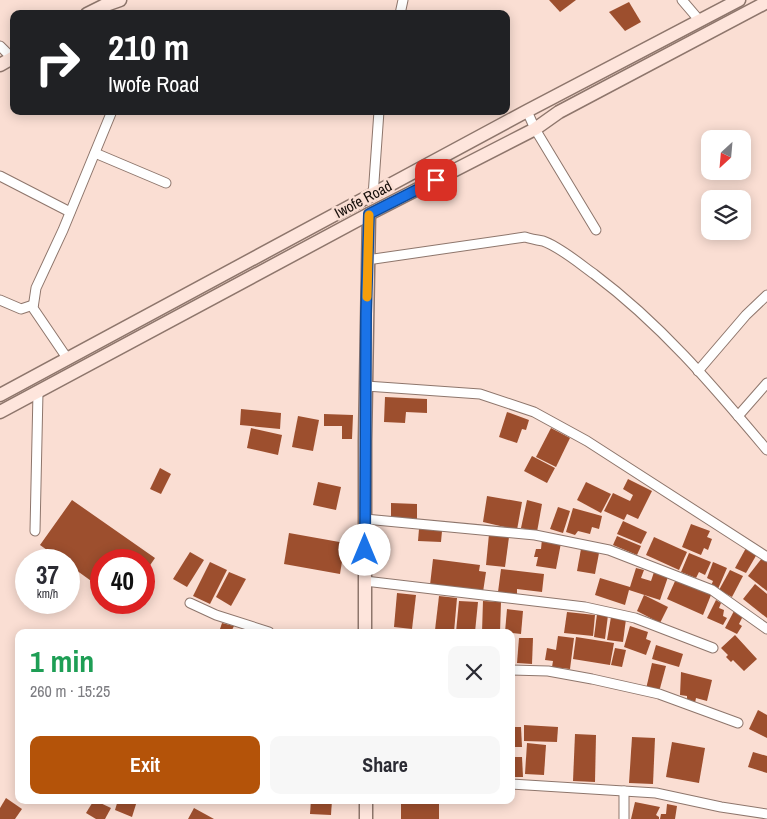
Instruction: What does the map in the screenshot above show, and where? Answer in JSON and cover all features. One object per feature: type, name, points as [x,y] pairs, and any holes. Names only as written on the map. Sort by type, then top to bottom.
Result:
[{"type":"street","points":[[96,10],[120,0]]},
{"type":"street","points":[[682,0],[700,21]]},
{"type":"street","name":"Iwofe Road","points":[[0,395],[373,196],[527,111],[739,0]]},
{"type":"street","name":"Iwofe Road","points":[[0,412],[369,214],[535,129],[559,112],[767,2]]},
{"type":"street","points":[[0,46],[10,54]]},
{"type":"street","points":[[527,111],[535,129],[596,230]]},
{"type":"street","points":[[67,358],[33,308],[36,288],[110,115]]},
{"type":"street","points":[[373,196],[379,115]]},
{"type":"street","points":[[95,153],[166,183]]},
{"type":"street","points":[[0,176],[70,212]]},
{"type":"street","points":[[365,629],[367,260],[369,214]]},
{"type":"street","points":[[367,260],[525,237],[545,242],[571,257],[622,295],[659,328],[767,450]]},
{"type":"street","points":[[698,371],[746,315],[767,295]]},
{"type":"street","points":[[0,300],[21,309],[33,305]]},
{"type":"street","points":[[738,416],[767,383]]},
{"type":"street","points":[[366,386],[480,394],[534,412],[587,441],[767,557]]},
{"type":"street","points":[[35,531],[38,392]]},
{"type":"street","points":[[365,520],[535,535],[609,550],[712,590],[767,629]]},
{"type":"street","points":[[365,581],[585,607],[635,618],[712,648]]},
{"type":"street","points":[[190,603],[216,615],[260,629]]},
{"type":"street","points":[[515,670],[548,671],[659,694],[738,723]]},
{"type":"street","points":[[515,784],[656,793],[721,807],[767,814]]},
{"type":"street","points":[[624,791],[624,819]]},
{"type":"street","points":[[366,804],[366,819]]},
{"type":"building","points":[[549,0],[576,0],[560,12]]},
{"type":"building","points":[[629,2],[641,22],[625,31],[609,12]]},
{"type":"building","points":[[385,397],[427,399],[427,413],[406,412],[405,423],[384,422]]},
{"type":"building","points":[[241,409],[281,413],[280,429],[240,425]]},
{"type":"building","points":[[507,412],[529,420],[526,430],[522,429],[517,443],[499,437]]},
{"type":"building","points":[[324,414],[353,415],[352,439],[342,439],[342,426],[324,426]]},
{"type":"building","points":[[298,416],[319,420],[313,451],[292,447]]},
{"type":"building","points":[[251,428],[282,435],[278,455],[247,448]]},
{"type":"building","points":[[551,428],[570,438],[556,467],[536,457]]},
{"type":"building","points":[[532,456],[555,468],[547,483],[524,471]]},
{"type":"building","points":[[160,468],[171,474],[161,494],[150,489]]},
{"type":"building","points":[[628,479],[652,491],[638,519],[627,514],[624,520],[604,511],[613,493],[630,501],[633,495],[623,489]]},
{"type":"building","points":[[318,482],[341,487],[336,510],[313,505]]},
{"type":"building","points":[[586,482],[611,494],[601,513],[577,500]]},
{"type":"building","points":[[487,496],[522,502],[517,530],[483,522]]},
{"type":"building","points":[[72,500],[142,549],[90,549],[90,580],[80,573],[80,549],[46,549],[40,545]]},
{"type":"building","points":[[527,500],[542,504],[537,532],[521,528]]},
{"type":"building","points":[[391,503],[417,504],[417,519],[391,518]]},
{"type":"building","points":[[558,507],[570,511],[563,533],[550,529]]},
{"type":"building","points":[[573,508],[602,516],[599,529],[592,527],[590,534],[578,531],[575,535],[566,532]]},
{"type":"building","points":[[623,521],[647,532],[641,544],[617,534]]},
{"type":"building","points":[[691,524],[710,531],[707,537],[712,539],[708,550],[704,548],[701,555],[682,547]]},
{"type":"building","points":[[419,529],[442,531],[441,542],[418,541]]},
{"type":"building","points":[[289,533],[345,543],[340,574],[284,564]]},
{"type":"building","points":[[489,534],[509,537],[505,567],[486,565]]},
{"type":"building","points":[[617,536],[641,546],[637,555],[613,545]]},
{"type":"building","points":[[654,537],[687,552],[679,570],[646,555]]},
{"type":"building","points":[[542,539],[561,543],[556,569],[536,566],[538,557],[534,557],[536,549],[541,549]]},
{"type":"building","points":[[746,548],[757,554],[746,573],[735,568]]},
{"type":"building","points":[[581,549],[599,553],[595,574],[577,571]]},
{"type":"building","points":[[190,552],[204,560],[187,587],[173,579]]},
{"type":"building","points":[[689,553],[711,562],[705,575],[699,572],[696,578],[681,572]]},
{"type":"building","points":[[762,558],[767,562],[767,591],[748,576]]},
{"type":"building","points":[[433,559],[480,565],[479,571],[486,572],[483,592],[430,585]]},
{"type":"building","points":[[210,562],[227,570],[210,604],[193,596]]},
{"type":"building","points":[[713,562],[727,568],[718,589],[711,586],[713,581],[707,578]]},
{"type":"building","points":[[636,568],[644,570],[641,578],[651,581],[655,569],[669,574],[660,600],[629,590],[625,605],[595,595],[600,578],[630,587]]},
{"type":"building","points":[[501,569],[544,574],[542,592],[517,589],[517,594],[498,592]]},
{"type":"building","points":[[730,570],[743,576],[732,597],[719,590]]},
{"type":"building","points":[[229,572],[246,579],[231,606],[216,597]]},
{"type":"building","points":[[676,579],[711,595],[703,615],[667,599]]},
{"type":"building","points":[[755,584],[767,594],[767,618],[743,599]]},
{"type":"building","points":[[397,593],[416,595],[412,629],[394,627]]},
{"type":"building","points":[[644,595],[668,607],[660,623],[637,611]]},
{"type":"building","points":[[439,596],[457,598],[454,629],[435,629]]},
{"type":"building","points":[[716,600],[721,603],[719,608],[724,610],[723,616],[727,618],[723,625],[707,618]]},
{"type":"building","points":[[459,601],[478,602],[475,629],[456,629]]},
{"type":"building","points":[[483,601],[501,602],[500,629],[482,629]]},
{"type":"building","points":[[507,609],[523,611],[521,634],[515,633],[515,629],[505,629]]},
{"type":"building","points":[[734,611],[743,616],[739,624],[742,626],[737,634],[725,628]]},
{"type":"building","points":[[567,612],[595,615],[593,636],[564,633]]},
{"type":"building","points":[[597,614],[608,615],[605,639],[594,637]]},
{"type":"building","points":[[611,617],[626,619],[623,642],[607,640]]},
{"type":"building","points":[[222,623],[234,626],[232,629],[220,629]]},
{"type":"building","points":[[630,626],[648,632],[646,639],[651,641],[646,655],[624,647]]},
{"type":"building","points":[[735,635],[757,659],[744,671],[733,660],[731,662],[726,657],[728,655],[721,648]]},
{"type":"building","points":[[558,636],[574,638],[570,669],[552,667],[553,661],[545,660],[547,648],[556,650]]},
{"type":"building","points":[[576,637],[614,643],[610,665],[573,659]]},
{"type":"building","points":[[519,638],[533,638],[532,664],[517,663]]},
{"type":"building","points":[[656,645],[683,654],[679,667],[652,659]]},
{"type":"building","points":[[615,648],[626,650],[622,667],[611,665]]},
{"type":"building","points":[[652,663],[666,666],[659,692],[646,689]]},
{"type":"building","points":[[681,672],[712,680],[707,701],[696,698],[695,703],[687,701],[687,696],[680,695]]},
{"type":"building","points":[[758,710],[767,715],[767,738],[749,729]]},
{"type":"building","points":[[524,725],[558,727],[557,742],[524,741]]},
{"type":"building","points":[[515,727],[521,727],[522,747],[515,747]]},
{"type":"building","points":[[575,734],[596,735],[595,782],[573,781]]},
{"type":"building","points":[[632,737],[655,738],[653,784],[629,783]]},
{"type":"building","points":[[672,742],[705,748],[699,783],[666,777]]},
{"type":"building","points":[[527,743],[546,745],[544,775],[525,774]]},
{"type":"building","points":[[753,752],[767,756],[767,773],[748,767]]},
{"type":"building","points":[[515,757],[522,757],[523,777],[515,777]]},
{"type":"building","points":[[6,798],[22,809],[15,819],[0,819],[0,808]]},
{"type":"building","points":[[635,802],[660,807],[656,815],[659,819],[631,819]]},
{"type":"building","points":[[92,804],[102,804],[111,808],[105,819],[96,819],[86,813]]},
{"type":"building","points":[[117,804],[136,804],[132,817],[115,810]]},
{"type":"building","points":[[311,804],[332,804],[331,815],[310,814]]},
{"type":"building","points":[[401,804],[439,804],[439,819],[401,819]]},
{"type":"building","points":[[667,804],[677,806],[675,819],[660,819],[661,814],[666,814]]},
{"type":"building","points":[[194,808],[214,819],[188,819]]},
{"type":"slow traffic","points":[[367,297],[369,215]]},
{"type":"route","points":[[365,550],[366,314],[369,214],[436,180]]}]
